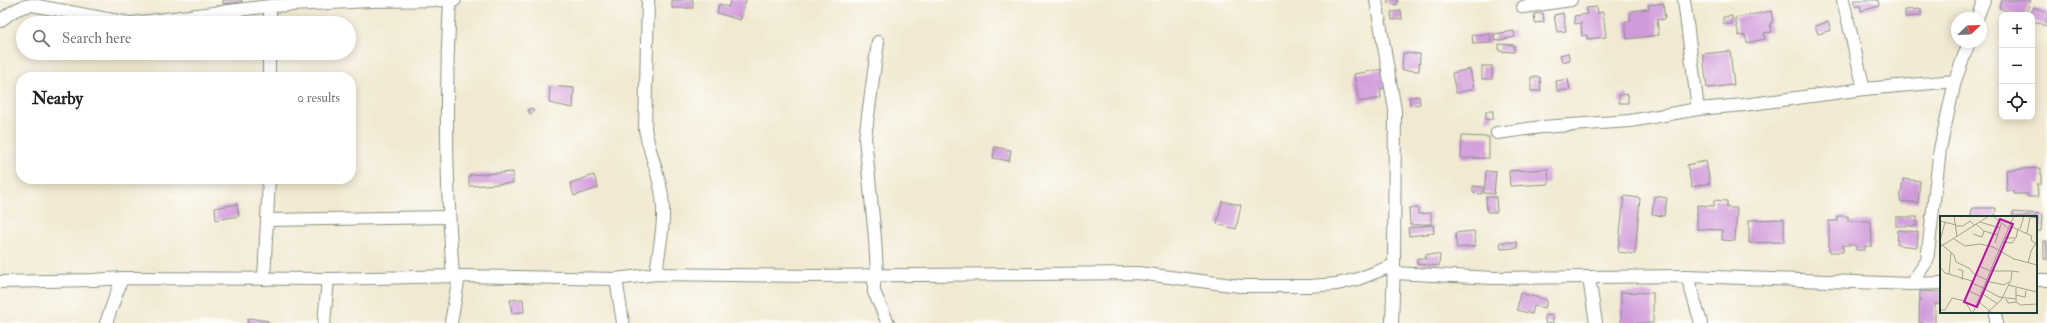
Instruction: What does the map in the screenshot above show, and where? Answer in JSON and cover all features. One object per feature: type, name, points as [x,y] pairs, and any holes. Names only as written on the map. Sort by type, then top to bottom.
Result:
[{"type":"street","points":[[450,0],[447,64],[448,217],[456,276],[451,323]]},
{"type":"street","points":[[189,16],[270,6],[371,1],[455,0]]},
{"type":"street","points":[[648,0],[645,130],[648,147],[662,196],[663,210],[656,274]]},
{"type":"street","points":[[1376,0],[1395,110],[1394,269],[1392,323]]},
{"type":"street","points":[[1523,7],[1571,0]]},
{"type":"street","points":[[1684,0],[1698,109]]},
{"type":"street","points":[[1843,0],[1864,89]]},
{"type":"street","points":[[1979,12],[1984,0]]},
{"type":"street","points":[[0,21],[24,3],[91,16]]},
{"type":"street","points":[[270,6],[270,16]]},
{"type":"street","points":[[878,42],[865,138],[872,191],[877,274],[874,282],[874,292],[888,323]]},
{"type":"street","points":[[1911,284],[1927,261],[1940,149],[1954,80],[1966,48]]},
{"type":"street","points":[[268,72],[269,60]]},
{"type":"street","points":[[1497,133],[1542,127],[1630,121],[1698,109],[1744,105],[1864,89],[1954,80]]},
{"type":"street","points":[[264,279],[269,184]]},
{"type":"street","points":[[266,220],[448,217]]},
{"type":"street","points":[[0,282],[122,278],[328,279],[456,276],[616,279],[656,274],[812,276],[877,274],[1138,273],[1240,286],[1309,286],[1337,284],[1394,269],[1494,278],[1687,276],[1911,284],[1940,283]]},
{"type":"street","points":[[1687,276],[1701,323]]},
{"type":"street","points":[[106,323],[122,278]]},
{"type":"street","points":[[1589,278],[1596,323]]},
{"type":"street","points":[[324,323],[328,279]]},
{"type":"street","points":[[616,279],[622,323]]},
{"type":"building","points":[[223,0],[242,0],[242,2],[223,4]]},
{"type":"building","points":[[672,0],[693,0],[693,8],[672,8]]},
{"type":"building","points":[[731,0],[746,0],[740,20],[717,13],[719,4],[728,7]]},
{"type":"building","points":[[1388,0],[1398,0],[1397,5],[1387,3]]},
{"type":"building","points":[[1854,0],[1878,0],[1879,6],[1861,11],[1860,5],[1856,7]]},
{"type":"building","points":[[2002,0],[2031,0],[2026,12],[2010,12],[1999,8]]},
{"type":"building","points":[[1663,3],[1665,19],[1657,20],[1659,35],[1627,39],[1625,21],[1631,21],[1630,11],[1649,9],[1648,5]]},
{"type":"building","points":[[1597,7],[1598,13],[1603,12],[1606,37],[1587,39],[1587,35],[1582,36],[1581,23],[1575,24],[1574,16],[1587,14],[1586,8]]},
{"type":"building","points":[[2034,7],[2047,12],[2047,27],[2035,21],[2035,12],[2032,12]]},
{"type":"building","points":[[1921,9],[1921,16],[1905,17],[1905,10]]},
{"type":"building","points":[[1401,11],[1402,19],[1392,20],[1391,12]]},
{"type":"building","points":[[1771,11],[1773,22],[1770,23],[1772,32],[1764,33],[1765,39],[1747,43],[1745,35],[1739,36],[1735,18]]},
{"type":"building","points":[[1543,13],[1544,22],[1535,23],[1534,14]]},
{"type":"building","points":[[1563,13],[1566,31],[1557,32],[1554,15]]},
{"type":"building","points":[[1732,16],[1732,24],[1723,24],[1723,17]]},
{"type":"building","points":[[1828,22],[1831,30],[1818,34],[1815,26]]},
{"type":"building","points":[[1514,31],[1515,37],[1495,41],[1494,34]]},
{"type":"building","points":[[1491,34],[1491,43],[1473,44],[1472,35]]},
{"type":"building","points":[[1499,44],[1514,45],[1514,52],[1499,51]]},
{"type":"building","points":[[1730,51],[1734,85],[1707,88],[1703,54]]},
{"type":"building","points":[[1403,53],[1420,54],[1419,71],[1402,70]]},
{"type":"building","points":[[1568,53],[1570,60],[1562,62],[1560,55]]},
{"type":"building","points":[[1482,66],[1492,66],[1492,79],[1482,79]]},
{"type":"building","points":[[1383,69],[1386,88],[1380,89],[1381,98],[1359,102],[1354,74]]},
{"type":"building","points":[[1470,69],[1474,89],[1456,93],[1452,73]]},
{"type":"building","points":[[1531,77],[1540,77],[1541,91],[1531,91]]},
{"type":"building","points":[[1568,79],[1570,90],[1557,91],[1556,81]]},
{"type":"building","points":[[550,86],[574,88],[573,108],[549,103]]},
{"type":"building","points":[[1628,94],[1628,103],[1619,103],[1619,95]]},
{"type":"building","points":[[1419,96],[1420,104],[1410,106],[1409,97]]},
{"type":"building","points":[[532,108],[534,112],[530,114],[528,110]]},
{"type":"building","points":[[1486,111],[1493,111],[1493,119],[1486,120]]},
{"type":"building","points":[[1462,136],[1489,137],[1489,158],[1461,158]]},
{"type":"building","points":[[995,147],[1011,150],[1009,161],[993,158]]},
{"type":"building","points":[[1706,161],[1710,183],[1692,187],[1687,165]]},
{"type":"building","points":[[2041,168],[2041,184],[2037,184],[2038,197],[2028,197],[2028,194],[2014,194],[2014,191],[2007,191],[2006,170]]},
{"type":"building","points":[[1548,169],[1549,184],[1510,186],[1509,171]]},
{"type":"building","points":[[1486,171],[1496,172],[1494,194],[1484,193]]},
{"type":"building","points":[[513,172],[513,183],[469,186],[469,175]]},
{"type":"building","points":[[594,175],[598,188],[574,196],[570,183]]},
{"type":"building","points":[[1903,179],[1920,181],[1918,203],[1900,201]]},
{"type":"building","points":[[1473,186],[1483,187],[1482,194],[1473,193]]},
{"type":"building","points":[[1624,196],[1640,198],[1635,254],[1618,252]]},
{"type":"building","points":[[1654,196],[1667,198],[1664,216],[1652,215]]},
{"type":"building","points":[[1486,197],[1496,197],[1497,212],[1487,212]]},
{"type":"building","points":[[1714,200],[1727,201],[1727,208],[1737,208],[1735,241],[1722,240],[1722,230],[1697,229],[1697,205],[1714,206]]},
{"type":"building","points":[[1222,201],[1241,205],[1236,229],[1217,224]]},
{"type":"building","points":[[237,204],[239,216],[216,220],[215,208]]},
{"type":"building","points":[[1409,208],[1418,208],[1418,214],[1431,213],[1431,224],[1410,225]]},
{"type":"building","points":[[1972,208],[1996,208],[1995,216],[1971,216]]},
{"type":"building","points":[[2013,212],[2042,214],[2041,231],[2037,231],[2037,216],[2013,216]]},
{"type":"building","points":[[1837,216],[1848,216],[1848,221],[1871,221],[1872,246],[1865,246],[1865,250],[1856,250],[1855,245],[1843,245],[1843,252],[1829,252],[1829,221],[1838,221]]},
{"type":"building","points":[[1896,217],[1917,217],[1917,226],[1896,226]]},
{"type":"building","points":[[1784,219],[1784,242],[1749,243],[1749,220]]},
{"type":"building","points":[[1433,225],[1434,233],[1409,236],[1408,228]]},
{"type":"building","points":[[1898,230],[1918,232],[1917,247],[1897,245]]},
{"type":"building","points":[[1474,231],[1476,246],[1457,248],[1455,233]]},
{"type":"building","points":[[2044,241],[2047,241],[2047,259],[2044,259]]},
{"type":"building","points":[[1500,242],[1517,242],[1518,248],[1501,249]]},
{"type":"building","points":[[1426,254],[1440,255],[1439,266],[1417,264],[1417,258],[1425,259]]},
{"type":"building","points":[[1920,291],[1940,292],[1940,304],[1935,304],[1935,323],[1919,323]]},
{"type":"building","points":[[1621,292],[1653,293],[1653,323],[1621,323]]},
{"type":"building","points":[[1520,293],[1547,300],[1545,308],[1534,306],[1532,314],[1517,310]]},
{"type":"building","points":[[523,299],[524,312],[512,313],[510,300]]},
{"type":"building","points":[[1545,315],[1553,316],[1553,323],[1545,323]]},
{"type":"building","points":[[248,318],[268,321],[268,323],[247,323]]}]
